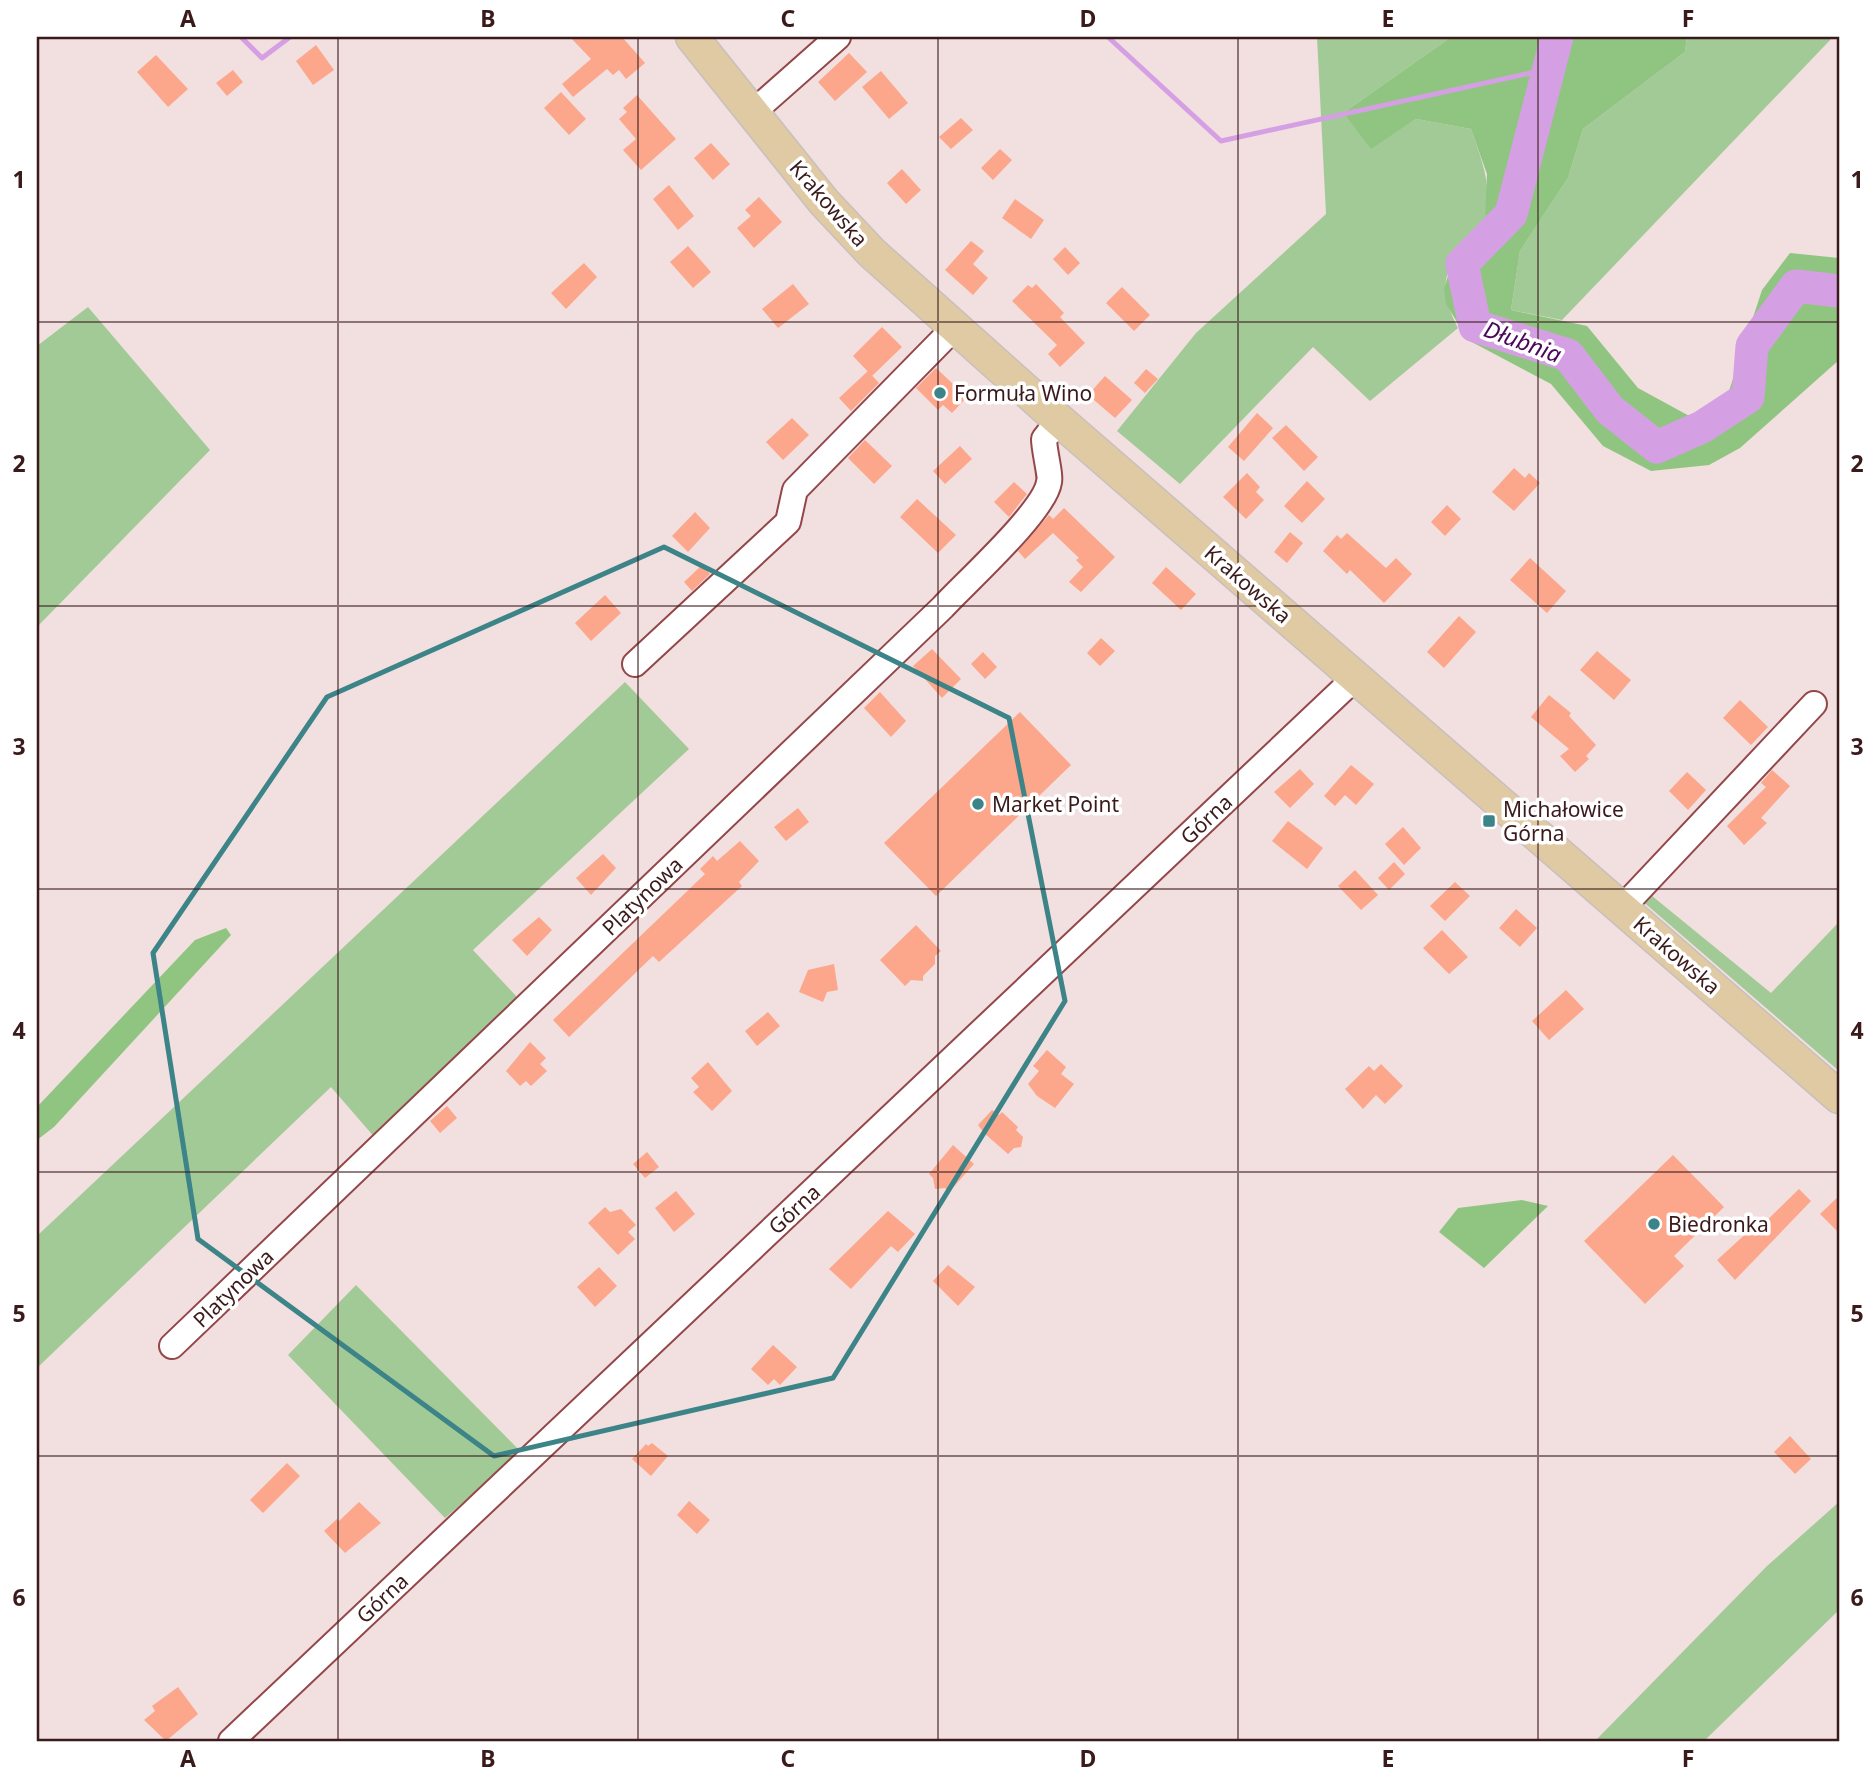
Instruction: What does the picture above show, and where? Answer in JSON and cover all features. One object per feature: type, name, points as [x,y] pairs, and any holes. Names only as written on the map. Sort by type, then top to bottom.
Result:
[{"type":"main road","name":"Krakowska","points":[[692,37],[858,239],[954,328],[1839,1097]]},
{"type":"street","points":[[752,113],[838,37]]},
{"type":"street","points":[[635,663],[788,522],[795,491],[954,328]]},
{"type":"street","name":"Platynowa","points":[[172,1346],[943,607],[1040,505],[1050,481],[1044,459],[1044,439],[1059,420]]},
{"type":"street","name":"Górna","points":[[231,1741],[1356,677]]},
{"type":"street","points":[[1622,908],[1814,704]]},
{"type":"highlighted area","points":[[664,547],[1009,718],[1065,1001],[833,1378],[494,1456],[198,1239],[153,953],[327,697]]},
{"type":"green space","points":[[1317,37],[1451,37],[1343,113],[1371,148],[1416,119],[1471,129],[1485,172],[1488,195],[1482,224],[1460,251],[1448,272],[1446,292],[1458,328],[1370,401],[1313,347],[1180,484],[1117,431],[1196,333],[1326,214]]},
{"type":"green space","points":[[1451,37],[1687,37],[1685,52],[1583,129],[1568,178],[1520,251],[1511,310],[1587,326],[1638,388],[1693,418],[1729,391],[1762,290],[1790,253],[1839,258],[1839,360],[1740,448],[1709,465],[1651,471],[1603,446],[1551,384],[1468,340],[1446,304],[1444,289],[1454,256],[1485,221],[1487,174],[1471,129],[1416,119],[1371,149],[1343,113]]},
{"type":"green space","points":[[1687,37],[1833,37],[1562,320],[1511,310],[1520,251],[1568,178],[1583,129],[1685,52]]},
{"type":"green space","points":[[88,307],[210,450],[37,627],[37,346]]},
{"type":"green space","points":[[625,682],[689,749],[473,950],[517,997],[376,1139],[331,1087],[37,1368],[37,1236]]},
{"type":"green space","points":[[1646,891],[1771,993],[1839,922],[1839,1071],[1640,899]]},
{"type":"green space","points":[[226,928],[231,935],[54,1127],[37,1140],[37,1107],[195,940]]},
{"type":"green space","points":[[1522,1200],[1548,1206],[1484,1268],[1439,1232],[1458,1208]]},
{"type":"green space","points":[[356,1285],[521,1452],[445,1518],[288,1355]]},
{"type":"green space","points":[[1839,1502],[1839,1610],[1704,1741],[1595,1741],[1767,1566]]},
{"type":"building","points":[[570,37],[622,37],[645,63],[626,79],[619,70],[613,75],[607,69],[573,97],[562,84],[591,59]]},
{"type":"building","points":[[316,45],[334,70],[313,85],[296,61]]},
{"type":"building","points":[[849,53],[867,72],[835,101],[818,82]]},
{"type":"building","points":[[156,55],[188,89],[168,107],[137,72]]},
{"type":"building","points":[[233,70],[243,82],[227,96],[216,83]]},
{"type":"building","points":[[881,71],[908,103],[889,119],[862,87]]},
{"type":"building","points":[[561,92],[586,119],[569,135],[544,108]]},
{"type":"building","points":[[637,95],[676,139],[641,170],[623,150],[636,139],[619,119],[627,112],[623,108]]},
{"type":"building","points":[[961,118],[973,130],[951,149],[939,137]]},
{"type":"building","points":[[711,143],[730,164],[713,180],[694,158]]},
{"type":"building","points":[[1000,149],[1012,160],[993,180],[981,168]]},
{"type":"building","points":[[902,169],[921,190],[906,204],[887,183]]},
{"type":"building","points":[[669,185],[694,216],[678,230],[653,199]]},
{"type":"building","points":[[759,197],[782,222],[754,248],[737,228],[751,216],[745,210]]},
{"type":"building","points":[[1015,199],[1044,220],[1031,239],[1002,218]]},
{"type":"building","points":[[971,241],[984,251],[973,264],[988,278],[973,295],[945,270]]},
{"type":"building","points":[[688,246],[711,272],[693,288],[670,262]]},
{"type":"building","points":[[1065,247],[1080,263],[1068,275],[1053,259]]},
{"type":"building","points":[[584,263],[597,277],[566,309],[551,293]]},
{"type":"building","points":[[793,284],[809,304],[778,328],[762,309]]},
{"type":"building","points":[[1036,284],[1064,313],[1060,317],[1085,343],[1060,367],[1048,354],[1057,345],[1012,301],[1028,285],[1032,288]]},
{"type":"building","points":[[1122,287],[1150,315],[1134,331],[1106,303]]},
{"type":"building","points":[[882,327],[902,347],[872,376],[853,356]]},
{"type":"building","points":[[936,368],[967,397],[952,413],[943,405],[938,410],[916,388]]},
{"type":"building","points":[[1146,369],[1158,379],[1145,393],[1134,383]]},
{"type":"building","points":[[868,371],[879,383],[851,411],[839,398]]},
{"type":"building","points":[[1105,376],[1132,400],[1115,418],[1088,395]]},
{"type":"building","points":[[1257,413],[1273,428],[1244,461],[1228,447]]},
{"type":"building","points":[[792,418],[809,435],[783,460],[766,442]]},
{"type":"building","points":[[1286,425],[1318,457],[1304,471],[1272,438]]},
{"type":"building","points":[[865,440],[892,466],[874,484],[848,458]]},
{"type":"building","points":[[960,446],[972,459],[945,484],[933,471]]},
{"type":"building","points":[[1514,468],[1525,478],[1529,473],[1540,483],[1514,511],[1492,492]]},
{"type":"building","points":[[1247,473],[1260,487],[1256,492],[1264,500],[1246,519],[1223,497]]},
{"type":"building","points":[[1307,481],[1325,499],[1302,523],[1284,506]]},
{"type":"building","points":[[1014,482],[1027,494],[1009,517],[994,502]]},
{"type":"building","points":[[917,499],[956,535],[938,553],[900,517]]},
{"type":"building","points":[[1447,505],[1461,519],[1445,536],[1431,522]]},
{"type":"building","points":[[1064,508],[1115,557],[1081,592],[1069,582],[1083,567],[1076,560],[1079,558],[1053,533],[1025,559],[1018,551],[1049,515],[1053,519]]},
{"type":"building","points":[[695,512],[710,528],[688,552],[672,536]]},
{"type":"building","points":[[1290,532],[1303,543],[1287,563],[1274,552]]},
{"type":"building","points":[[1347,533],[1386,568],[1396,558],[1412,574],[1384,603],[1350,570],[1347,574],[1323,551],[1337,535],[1341,539]]},
{"type":"building","points":[[1530,558],[1566,591],[1547,613],[1510,580]]},
{"type":"building","points":[[702,565],[710,574],[692,591],[684,582]]},
{"type":"building","points":[[1166,567],[1196,594],[1181,610],[1152,583]]},
{"type":"building","points":[[605,595],[621,613],[591,641],[575,623]]},
{"type":"building","points":[[1459,616],[1476,632],[1444,668],[1427,652]]},
{"type":"building","points":[[1101,638],[1115,651],[1100,666],[1087,653]]},
{"type":"building","points":[[932,649],[961,679],[942,698],[913,666]]},
{"type":"building","points":[[1597,651],[1631,680],[1614,700],[1580,670]]},
{"type":"building","points":[[983,652],[997,667],[985,679],[971,664]]},
{"type":"building","points":[[880,692],[906,721],[891,737],[864,708]]},
{"type":"building","points":[[1549,695],[1571,713],[1569,716],[1596,745],[1586,756],[1589,759],[1575,772],[1560,756],[1569,749],[1531,717]]},
{"type":"building","points":[[1740,700],[1768,727],[1751,745],[1723,718]]},
{"type":"building","name":"Market Point","points":[[1020,712],[1071,765],[936,896],[884,843]]},
{"type":"building","points":[[1351,765],[1374,784],[1356,805],[1345,795],[1335,806],[1324,796]]},
{"type":"building","points":[[1300,769],[1314,784],[1290,808],[1274,792]]},
{"type":"building","points":[[1772,770],[1790,786],[1761,818],[1767,823],[1744,845],[1727,826],[1766,787],[1761,783]]},
{"type":"building","points":[[1687,772],[1706,790],[1688,810],[1669,791]]},
{"type":"building","points":[[798,808],[809,822],[786,841],[774,827]]},
{"type":"building","points":[[1288,821],[1323,848],[1307,869],[1272,841]]},
{"type":"building","points":[[1403,827],[1421,848],[1404,865],[1385,844]]},
{"type":"building","points":[[740,841],[759,861],[739,882],[742,886],[659,962],[653,956],[569,1037],[553,1020],[705,874],[700,869],[713,856],[717,861]]},
{"type":"building","points":[[603,854],[616,868],[591,895],[576,878]]},
{"type":"building","points":[[1394,862],[1405,874],[1389,890],[1378,878]]},
{"type":"building","points":[[1355,870],[1378,895],[1361,910],[1338,886]]},
{"type":"building","points":[[1455,882],[1470,896],[1445,921],[1430,906]]},
{"type":"building","points":[[1516,909],[1537,928],[1520,947],[1499,928]]},
{"type":"building","points":[[539,917],[552,930],[527,956],[512,940]]},
{"type":"building","points":[[916,925],[941,951],[935,956],[935,964],[923,976],[923,981],[911,980],[905,986],[880,960]]},
{"type":"building","points":[[1442,930],[1468,957],[1449,974],[1423,948]]},
{"type":"building","points":[[834,964],[838,990],[827,992],[823,1002],[799,992],[808,970]]},
{"type":"building","points":[[1566,990],[1584,1009],[1549,1040],[1532,1021]]},
{"type":"building","points":[[768,1012],[780,1026],[757,1046],[745,1031]]},
{"type":"building","points":[[530,1042],[546,1058],[540,1064],[547,1071],[531,1086],[526,1081],[520,1086],[506,1071]]},
{"type":"building","points":[[1047,1050],[1066,1067],[1061,1074],[1074,1084],[1055,1108],[1037,1096],[1028,1084],[1039,1071],[1033,1066]]},
{"type":"building","points":[[708,1062],[732,1091],[712,1111],[693,1092],[699,1087],[691,1078]]},
{"type":"building","points":[[1381,1064],[1403,1086],[1385,1104],[1376,1095],[1363,1109],[1345,1089],[1369,1066],[1374,1071]]},
{"type":"building","points":[[447,1106],[457,1118],[440,1133],[430,1121]]},
{"type":"building","points":[[992,1110],[999,1115],[1002,1112],[1018,1127],[1016,1130],[1023,1137],[1021,1147],[1014,1148],[1008,1154],[984,1133],[978,1125]]},
{"type":"building","points":[[953,1145],[974,1164],[949,1192],[945,1188],[935,1189],[933,1178],[929,1174]]},
{"type":"building","points":[[647,1152],[659,1167],[645,1178],[633,1164]]},
{"type":"building","name":"Biedronka","points":[[1673,1155],[1724,1207],[1674,1256],[1684,1266],[1645,1304],[1584,1241]]},
{"type":"building","points":[[1799,1189],[1811,1201],[1735,1280],[1717,1260],[1750,1230],[1754,1233]]},
{"type":"building","points":[[676,1191],[695,1214],[674,1232],[655,1208]]},
{"type":"building","points":[[1839,1196],[1839,1233],[1820,1214]]},
{"type":"building","points":[[605,1207],[610,1212],[621,1209],[636,1225],[628,1232],[635,1239],[618,1255],[588,1223]]},
{"type":"building","points":[[888,1211],[915,1234],[898,1252],[891,1246],[851,1289],[829,1269]]},
{"type":"building","points":[[948,1265],[975,1287],[958,1306],[933,1281]]},
{"type":"building","points":[[599,1267],[617,1286],[595,1307],[577,1287]]},
{"type":"building","points":[[773,1345],[797,1367],[780,1385],[774,1379],[768,1385],[751,1369]]},
{"type":"building","points":[[1790,1436],[1811,1459],[1795,1474],[1774,1452]]},
{"type":"building","points":[[652,1443],[668,1456],[651,1476],[632,1459],[646,1444],[648,1446]]},
{"type":"building","points":[[287,1463],[300,1476],[263,1513],[250,1500]]},
{"type":"building","points":[[689,1501],[710,1520],[697,1534],[677,1515]]},
{"type":"building","points":[[359,1502],[381,1523],[345,1553],[324,1531]]},
{"type":"building","points":[[178,1687],[198,1714],[166,1741],[144,1720],[155,1711],[152,1706]]},
{"type":"waterway","points":[[241,37],[262,58],[290,37]]},
{"type":"waterway","points":[[1108,37],[1221,141],[1549,69]]},
{"type":"waterway","name":"Dłubnia","points":[[1557,37],[1511,214],[1462,264],[1475,326],[1568,355],[1610,410],[1657,447],[1702,427],[1748,397],[1752,346],[1796,286],[1839,291]]},
{"type":"place","name":"Formuła Wino","points":[[940,393]]},
{"type":"place","name":"Market Point","points":[[978,804]]},
{"type":"place","name":"Michałowice Górna","points":[[1489,821]]},
{"type":"place","name":"Biedronka","points":[[1654,1224]]}]
